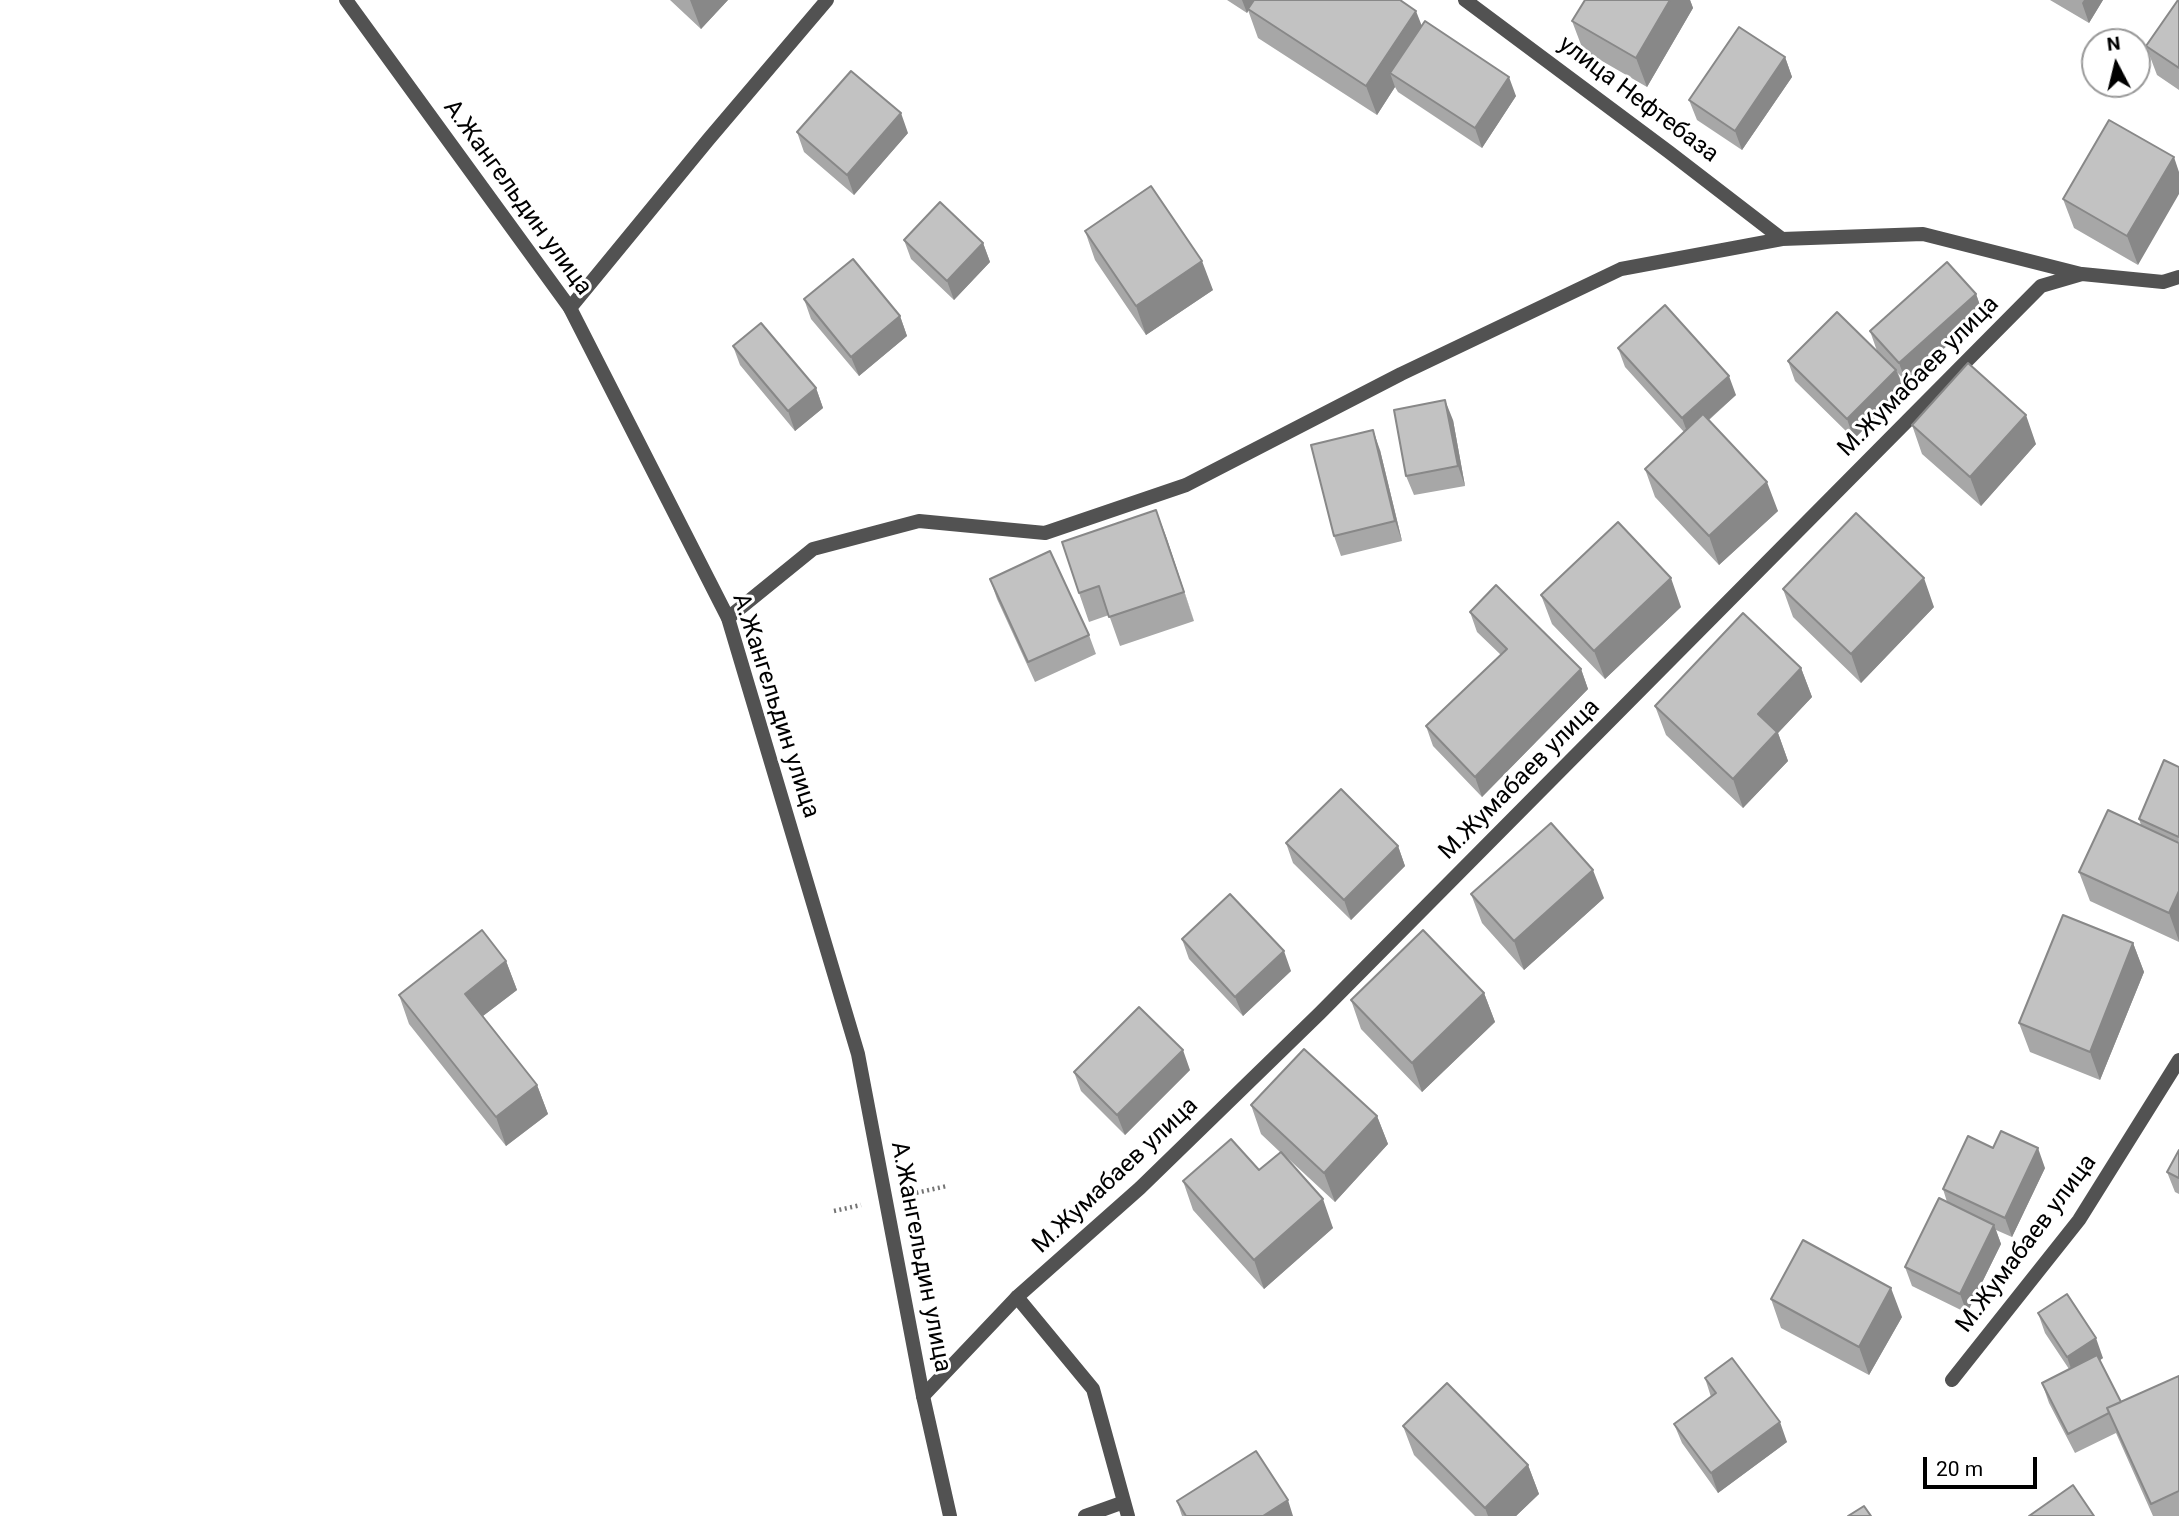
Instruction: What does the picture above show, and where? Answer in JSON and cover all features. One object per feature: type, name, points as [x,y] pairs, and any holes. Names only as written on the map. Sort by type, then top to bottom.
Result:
[{"type":"street","name":"А.Жангельдин улица","points":[[346,0],[570,308],[728,618],[858,1054],[923,1396],[950,1516]]},
{"type":"street","points":[[570,308],[827,0]]},
{"type":"street","name":"улица Нефтебаза","points":[[1465,0],[1499,23],[1782,239]]},
{"type":"street","points":[[728,618],[813,549],[919,521],[1045,533],[1186,485],[1401,374],[1621,269],[1782,239],[1923,234],[2082,274]]},
{"type":"street","name":"М.Жумабаев улица","points":[[923,1396],[1017,1297],[1140,1188],[1320,1013],[2041,286],[2082,274],[2163,282],[2179,277]]},
{"type":"street","name":"М.Жумабаев улица","points":[[1952,1380],[2079,1220],[2179,1060]]},
{"type":"street","points":[[1017,1297],[1093,1390],[1126,1509],[1085,1516]]},
{"type":"building","points":[[1254,0],[1400,0],[1416,11],[1366,86],[1248,9]]},
{"type":"building","points":[[1585,0],[1670,0],[1636,58],[1572,21]]},
{"type":"building","points":[[2179,0],[2179,68],[2151,49],[2151,39]]},
{"type":"building","points":[[1425,21],[1509,77],[1475,128],[1390,73]]},
{"type":"building","points":[[1739,27],[1785,57],[1735,131],[1689,100]]},
{"type":"building","points":[[851,71],[901,113],[847,175],[797,132]]},
{"type":"building","points":[[2109,120],[2174,157],[2127,236],[2063,199]]},
{"type":"building","points":[[1151,186],[1202,261],[1136,306],[1085,231]]},
{"type":"building","points":[[940,202],[983,243],[947,281],[904,240]]},
{"type":"building","points":[[853,259],[900,316],[851,357],[804,299]]},
{"type":"building","points":[[1947,262],[1976,294],[1899,363],[1870,331]]},
{"type":"building","points":[[1665,305],[1729,376],[1682,418],[1618,348]]},
{"type":"building","points":[[1837,312],[1896,370],[1847,419],[1788,361]]},
{"type":"building","points":[[761,323],[816,388],[788,411],[733,346]]},
{"type":"building","points":[[1968,363],[2026,415],[1970,477],[1912,425]]},
{"type":"building","points":[[1445,400],[1458,466],[1406,476],[1394,410]]},
{"type":"building","points":[[1703,414],[1767,482],[1709,536],[1645,469]]},
{"type":"building","points":[[1373,430],[1395,521],[1334,536],[1311,445]]},
{"type":"building","points":[[1156,510],[1184,592],[1109,617],[1099,586],[1079,593],[1062,542]]},
{"type":"building","points":[[1856,513],[1924,578],[1851,654],[1783,589]]},
{"type":"building","points":[[1618,522],[1671,578],[1594,651],[1541,595]]},
{"type":"building","points":[[1050,551],[1089,635],[1028,662],[990,579]]},
{"type":"building","points":[[1496,585],[1581,669],[1475,777],[1426,726],[1507,649],[1470,612]]},
{"type":"building","points":[[1743,613],[1801,668],[1758,714],[1777,732],[1733,779],[1655,706]]},
{"type":"building","points":[[2164,760],[2179,767],[2179,837],[2139,819]]},
{"type":"building","points":[[1341,789],[1398,846],[1344,900],[1286,843]]},
{"type":"building","points":[[2108,810],[2179,843],[2179,891],[2169,913],[2079,872]]},
{"type":"building","points":[[1551,823],[1593,870],[1514,941],[1471,894]]},
{"type":"building","points":[[1230,894],[1284,951],[1235,997],[1182,939]]},
{"type":"building","points":[[2063,915],[2133,943],[2090,1052],[2019,1023]]},
{"type":"building","points":[[482,930],[506,961],[465,994],[537,1085],[496,1117],[399,995]]},
{"type":"building","points":[[1423,930],[1484,993],[1412,1063],[1351,1000]]},
{"type":"building","points":[[1139,1007],[1183,1050],[1117,1115],[1074,1072]]},
{"type":"building","points":[[1304,1049],[1377,1116],[1324,1173],[1251,1105]]},
{"type":"building","points":[[2001,1131],[2038,1148],[2005,1218],[1943,1189],[1968,1136],[1993,1148]]},
{"type":"building","points":[[1231,1139],[1259,1170],[1281,1152],[1323,1199],[1254,1260],[1183,1181]]},
{"type":"building","points":[[2179,1150],[2179,1178],[2167,1172]]},
{"type":"building","points":[[1939,1198],[1994,1225],[1960,1294],[1905,1267]]},
{"type":"building","points":[[1803,1240],[1891,1288],[1859,1347],[1771,1299]]},
{"type":"building","points":[[2067,1294],[2096,1338],[2067,1357],[2038,1313]]},
{"type":"building","points":[[2097,1355],[2121,1402],[2107,1408],[2109,1413],[2068,1434],[2042,1383]]},
{"type":"building","points":[[1732,1358],[1780,1422],[1711,1473],[1674,1424],[1716,1393],[1705,1378]]},
{"type":"building","points":[[2179,1376],[2179,1491],[2151,1504],[2107,1408]]},
{"type":"building","points":[[1447,1383],[1528,1465],[1485,1508],[1403,1426]]},
{"type":"building","points":[[1256,1451],[1288,1500],[1263,1516],[1186,1516],[1177,1501]]},
{"type":"building","points":[[2073,1485],[2094,1516],[2029,1516]]},
{"type":"building","points":[[1864,1506],[1871,1516],[1848,1516]]}]
